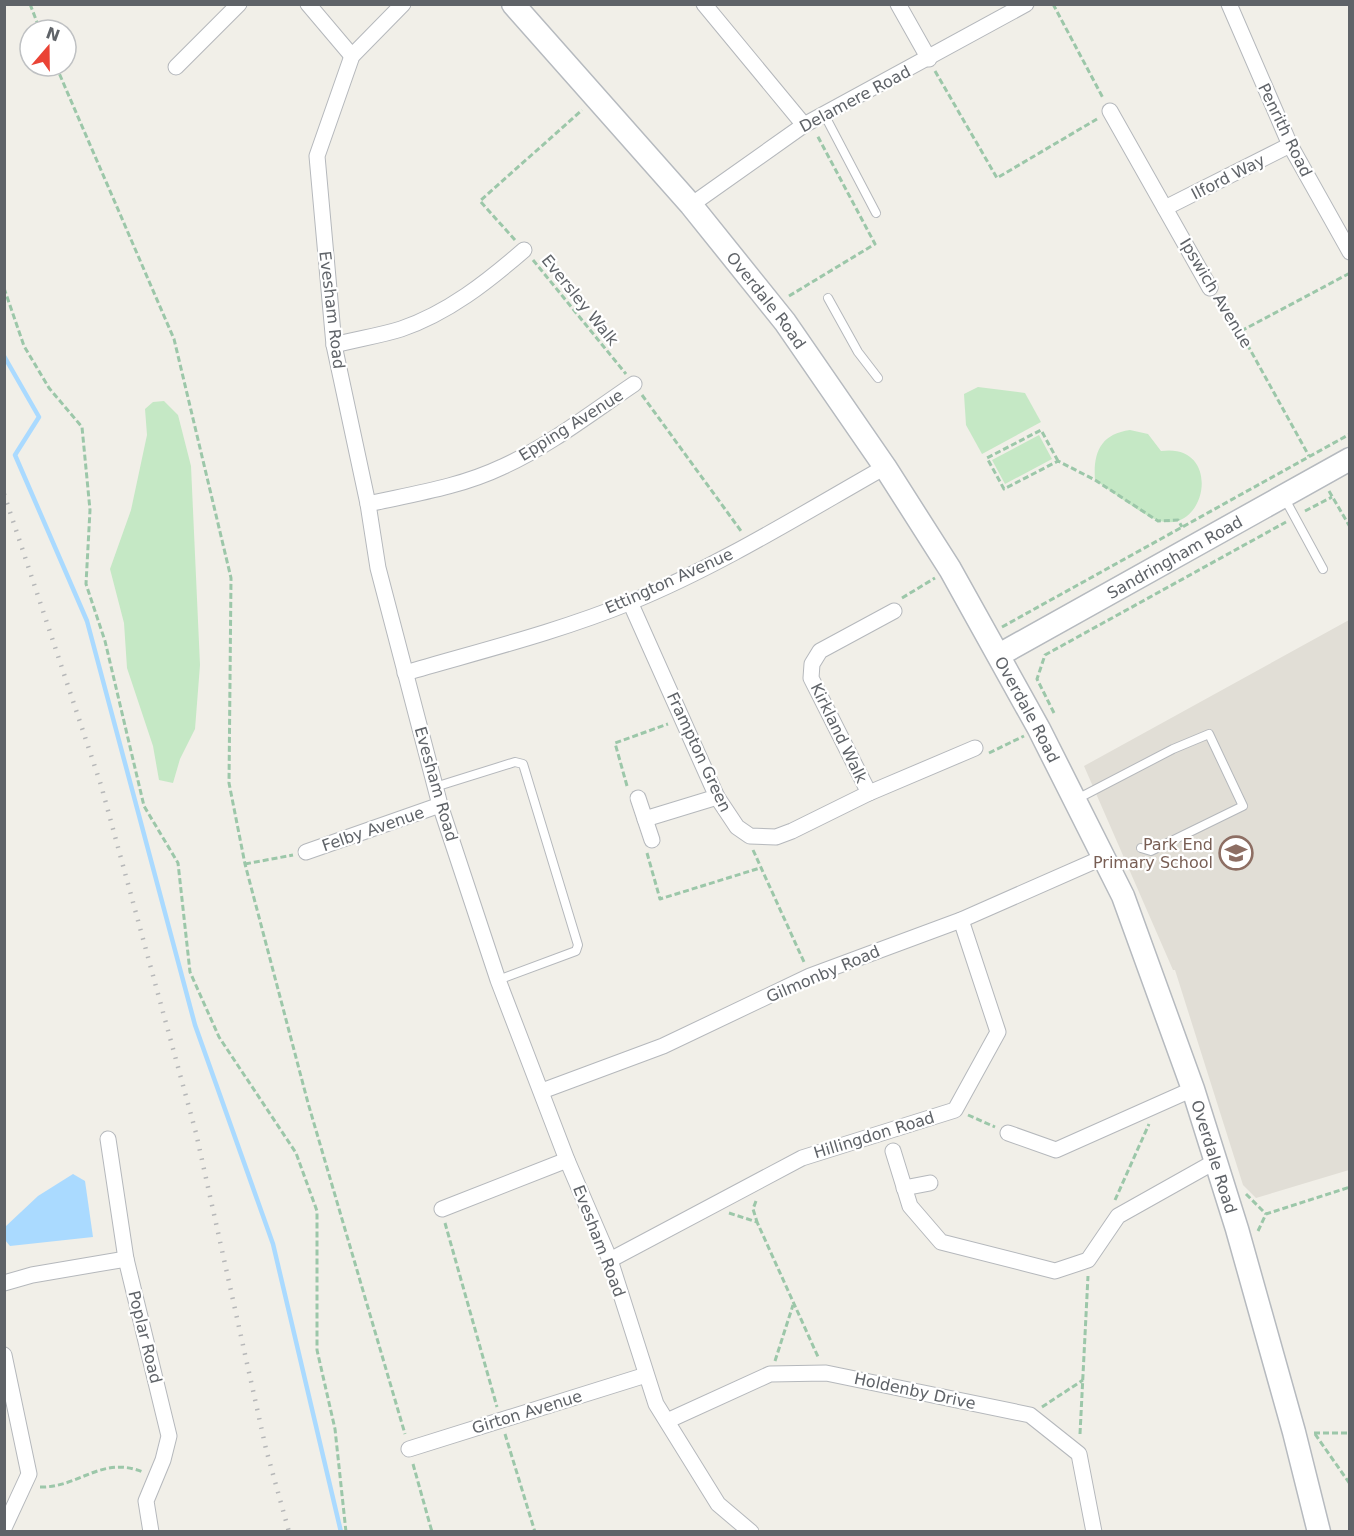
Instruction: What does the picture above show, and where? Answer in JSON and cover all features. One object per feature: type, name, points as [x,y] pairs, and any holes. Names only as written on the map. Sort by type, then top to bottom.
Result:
[{"type":"street","points":[[176,67],[239,4]]},
{"type":"street","points":[[308,4],[352,56]]},
{"type":"street","name":"Evesham Road","points":[[404,4],[352,56],[317,156],[334,345],[368,504],[378,568],[440,806],[498,980],[567,1160],[610,1260],[656,1404],[718,1504],[751,1532]]},
{"type":"street","name":"Overdale Road","points":[[513,4],[597,96],[691,205],[772,306],[885,467],[950,569],[999,655],[1048,725],[1075,800],[1122,896],[1193,1089],[1307,1429],[1319,1532]]},
{"type":"street","points":[[704,4],[804,125]]},
{"type":"street","points":[[898,4],[928,59]]},
{"type":"street","name":"Delamere Road","points":[[691,205],[804,125],[1026,4]]},
{"type":"street","name":"Penrith Road","points":[[1229,4],[1290,145],[1350,252]]},
{"type":"street","name":"Ipswich Avenue","points":[[1110,111],[1210,288]]},
{"type":"street","name":"Ilford Way","points":[[1166,208],[1290,145]]},
{"type":"street","points":[[334,345],[401,329],[445,309],[483,286],[524,250]]},
{"type":"street","name":"Epping Avenue","points":[[368,504],[443,488],[501,468],[554,439],[634,384]]},
{"type":"street","name":"Sandringham Road","points":[[999,655],[1350,459]]},
{"type":"street","name":"Ettington Avenue","points":[[405,673],[539,634],[630,602],[750,544],[885,467]]},
{"type":"street","name":"Frampton Green","points":[[630,602],[717,797],[737,827],[750,836],[776,837],[792,831],[869,793],[975,748]]},
{"type":"street","name":"Kirkland Walk","points":[[869,793],[811,678],[812,664],[820,651],[894,611]]},
{"type":"street","points":[[645,819],[717,797]]},
{"type":"street","points":[[638,798],[652,840]]},
{"type":"street","name":"Felby Avenue","points":[[306,852],[440,806]]},
{"type":"street","name":"Gilmonby Road","points":[[542,1091],[663,1046],[810,976],[961,920],[1104,857]]},
{"type":"street","name":"Hillingdon Road","points":[[610,1260],[802,1158],[956,1110],[998,1032],[961,920]]},
{"type":"street","points":[[1008,1133],[1056,1150],[1193,1089]]},
{"type":"street","name":"Poplar Road","points":[[108,1139],[126,1259],[167,1424],[167,1448],[146,1501],[151,1532]]},
{"type":"street","points":[[892,1151],[910,1206],[941,1242],[1055,1271],[1088,1260],[1118,1216],[1216,1161]]},
{"type":"street","points":[[442,1209],[567,1160]]},
{"type":"street","points":[[904,1188],[930,1183]]},
{"type":"street","points":[[4,1283],[32,1275],[126,1259]]},
{"type":"street","points":[[4,1355],[28,1463],[26,1484],[8,1507],[4,1528]]},
{"type":"street","name":"Holdenby Drive","points":[[667,1421],[770,1374],[826,1372],[1030,1415],[1079,1454]]},
{"type":"street","name":"Girton Avenue","points":[[409,1449],[646,1375]]},
{"type":"street","points":[[1079,1454],[1094,1532]]},
{"type":"lane","points":[[824,114],[876,213]]},
{"type":"lane","points":[[828,298],[858,352],[878,378]]},
{"type":"lane","points":[[1284,496],[1323,569]]},
{"type":"lane","points":[[1075,800],[1209,734],[1243,806],[1151,851],[1141,848]]},
{"type":"lane","points":[[435,787],[515,762],[523,764],[578,945],[576,951],[498,980]]},
{"type":"path","points":[[928,59],[997,178],[1110,111],[1053,4]]},
{"type":"path","points":[[61,78],[174,339],[231,578],[229,783],[245,864],[312,1114],[432,1532]]},
{"type":"path","name":"Eversley Walk","points":[[597,96],[480,201],[524,250],[634,384],[750,544]]},
{"type":"path","points":[[772,306],[875,244],[817,134],[804,125]]},
{"type":"path","points":[[1241,331],[1350,273]]},
{"type":"path","points":[[4,288],[24,346],[49,388],[82,427],[90,510],[86,584],[105,641],[144,806],[178,863],[190,972],[219,1037],[296,1153],[317,1211],[317,1350],[335,1429],[346,1532]]},
{"type":"path","name":"Ipswich Avenue","points":[[1210,288],[1223,299],[1350,526]]},
{"type":"path","points":[[1058,461],[1004,489],[987,458],[1041,430],[1058,461],[1095,480],[1158,521],[1178,520],[1182,527]]},
{"type":"path","points":[[988,635],[1350,434]]},
{"type":"path","points":[[975,748],[989,753],[1048,725],[1037,679],[1044,655],[1332,497]]},
{"type":"path","points":[[894,611],[898,600],[950,569]]},
{"type":"path","points":[[750,843],[810,976]]},
{"type":"path","points":[[245,864],[306,852]]},
{"type":"path","points":[[1112,1208],[1158,1104]]},
{"type":"path","points":[[956,1110],[1008,1133]]},
{"type":"path","points":[[1253,1228],[1255,1238],[1266,1214],[1350,1187]]},
{"type":"path","points":[[1245,1200],[1243,1191],[1266,1214]]},
{"type":"path","points":[[711,1206],[757,1222],[793,1305],[826,1372]]},
{"type":"path","points":[[442,1209],[501,1421],[535,1532]]},
{"type":"path","points":[[1079,1454],[1088,1260]]},
{"type":"path","points":[[770,1374],[793,1305]]},
{"type":"path","points":[[1030,1415],[1083,1380]]},
{"type":"path","points":[[1307,1429],[1350,1432]]},
{"type":"path","points":[[1307,1429],[1350,1484]]},
{"type":"path","points":[[26,1484],[48,1487],[104,1467],[119,1466],[134,1468],[156,1477]]},
{"type":"shaded area","name":"Park End Primary School","points":[[1349,620],[1349,1170],[1256,1198],[1243,1185],[1175,970],[1173,970],[1084,766]]},
{"type":"green space","points":[[978,387],[1025,393],[1041,422],[982,454],[966,425],[964,394]]},
{"type":"green space","points":[[164,401],[178,415],[191,466],[200,665],[195,729],[180,759],[173,783],[159,780],[153,746],[127,668],[124,623],[110,569],[131,510],[147,435],[145,409],[153,402]]},
{"type":"green space","points":[[1130,430],[1148,434],[1161,451],[1181,452],[1194,461],[1201,474],[1201,489],[1197,504],[1188,516],[1174,522],[1157,520],[1135,508],[1095,480],[1096,461],[1101,446],[1112,436]]},
{"type":"green space","points":[[1039,435],[1052,459],[1005,484],[992,460]]},
{"type":"water","points":[[73,1174],[85,1181],[93,1237],[10,1246],[5,1240],[5,1227],[38,1196]]},
{"type":"waterway","points":[[4,356],[39,417],[15,455],[87,621],[195,1025],[273,1244],[341,1532]]},
{"type":"railway","points":[[4,494],[101,785],[196,1133],[266,1449],[289,1532]]},
{"type":"place","name":"Park End Primary School","points":[[1236,853]]}]
